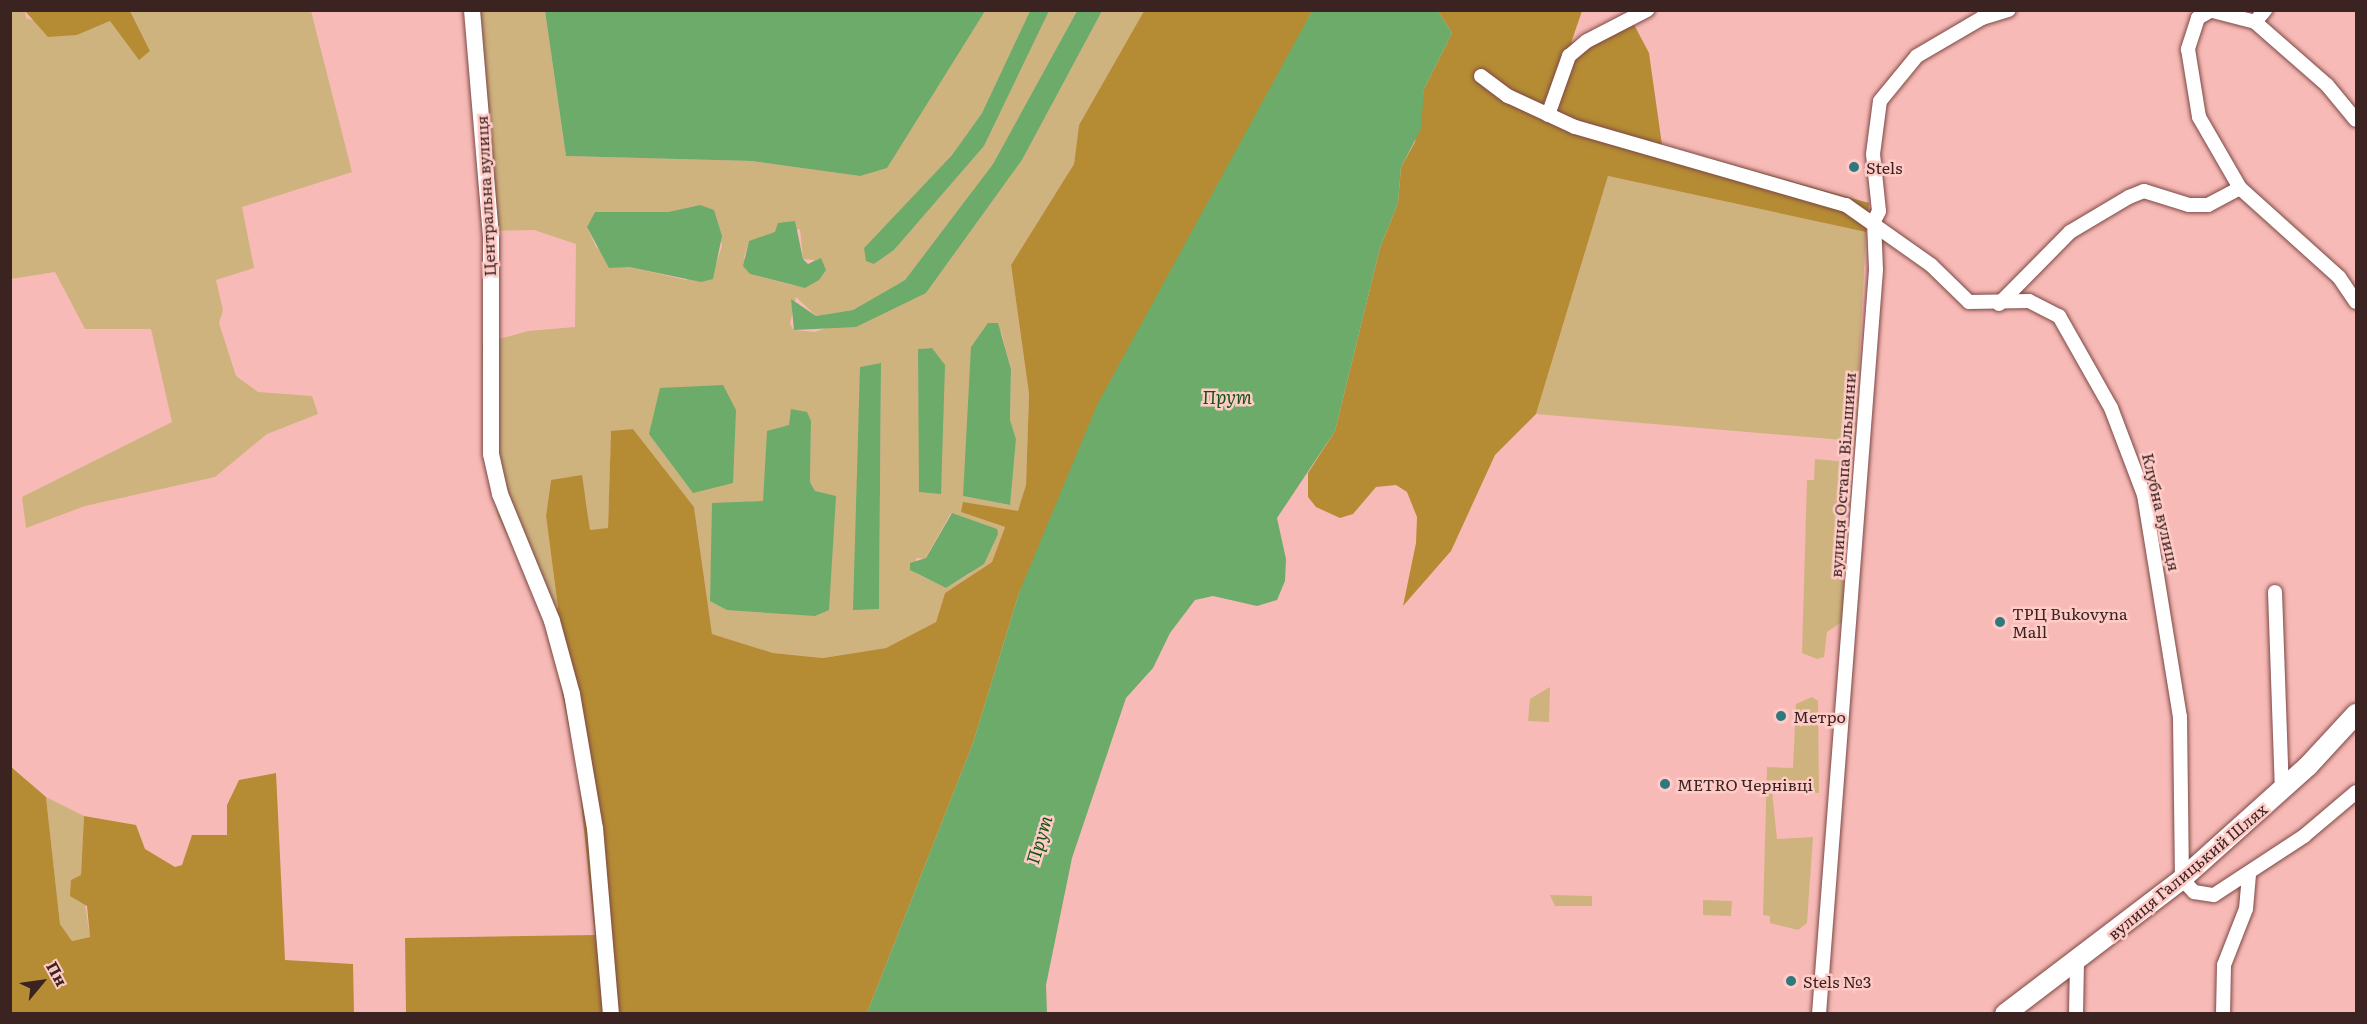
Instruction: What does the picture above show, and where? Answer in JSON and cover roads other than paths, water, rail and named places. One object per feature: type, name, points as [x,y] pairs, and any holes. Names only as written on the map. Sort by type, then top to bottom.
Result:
[{"type":"highway","name":"вулиця Галицький Шлях","points":[[2005,1014],[2077,962],[2182,879],[2282,790],[2356,714]]},
{"type":"main road","name":"Центральна вулиця","points":[[472,10],[491,238],[491,454],[500,494],[552,621],[572,694],[595,828],[611,1014]]},
{"type":"street","points":[[1548,115],[1569,56],[1647,10]]},
{"type":"street","name":"вулиця Остапа Вільшини","points":[[1819,1014],[1846,688],[1858,460],[1876,270],[1874,221],[1879,211],[1873,154],[1880,100],[1917,56],[1979,14],[2009,10]]},
{"type":"street","points":[[2255,22],[2265,10]]},
{"type":"street","points":[[2356,120],[2327,85],[2255,22],[2210,11],[2191,32],[2192,101],[2240,188],[2339,277],[2356,302]]},
{"type":"street","name":"Клубна вулиця","points":[[1481,76],[1548,115],[1846,205],[1874,221],[1969,302],[1999,304],[2029,301],[2059,316],[2134,457],[2155,546],[2180,717],[2182,879]]},
{"type":"street","points":[[1999,304],[2070,232],[2129,197],[2144,191],[2189,205],[2208,205],[2240,188]]},
{"type":"street","points":[[2275,592],[2282,790]]},
{"type":"street","points":[[2182,879],[2202,897],[2249,874],[2356,792]]},
{"type":"street","points":[[2223,1014],[2224,965],[2246,909],[2249,874]]},
{"type":"street","points":[[2076,1014],[2077,962]]},
{"type":"water","points":[[545,10],[985,11],[887,168],[860,176],[752,161],[566,156]]},
{"type":"water","points":[[1030,11],[1049,11],[984,146],[894,250],[874,264],[866,261],[864,248],[952,155],[982,113]]},
{"type":"water","points":[[1077,11],[1102,11],[1022,160],[926,293],[856,327],[794,330],[791,299],[816,316],[853,310],[905,280],[993,164]]},
{"type":"water","name":"Прут","points":[[1312,11],[1438,11],[1452,33],[1424,89],[1421,129],[1401,167],[1398,203],[1380,248],[1335,431],[1277,518],[1286,559],[1285,581],[1277,600],[1257,606],[1213,596],[1195,600],[1170,633],[1153,668],[1126,698],[1072,858],[1046,985],[1047,1013],[867,1013],[973,743],[1019,593],[1097,405]]},
{"type":"water","points":[[700,205],[714,210],[722,236],[713,279],[701,282],[629,267],[609,268],[587,227],[595,212],[668,212]]},
{"type":"water","points":[[795,221],[803,259],[808,264],[821,258],[826,270],[819,280],[805,288],[750,274],[743,266],[749,241],[775,232],[778,223]]},
{"type":"water","points":[[988,323],[998,323],[1011,369],[1010,420],[1016,439],[1010,505],[963,496],[971,347]]},
{"type":"water","points":[[932,348],[945,365],[941,494],[919,492],[918,349]]},
{"type":"water","points":[[881,363],[879,609],[853,610],[860,367]]},
{"type":"water","points":[[723,385],[736,410],[733,483],[693,493],[649,434],[660,388]]},
{"type":"water","points":[[791,409],[807,412],[811,421],[810,482],[815,491],[836,496],[829,610],[815,616],[727,610],[710,601],[712,503],[763,501],[767,431],[789,425]]},
{"type":"water","points":[[952,513],[997,529],[998,534],[984,564],[946,588],[910,570],[910,563],[926,558]]},
{"type":"place","name":"Stels","points":[[1854,167]]},
{"type":"place","name":"ТРЦ Bukovyna Mall","points":[[2000,622]]},
{"type":"place","name":"Метро","points":[[1781,716]]},
{"type":"place","name":"METRO Чернівці","points":[[1665,784]]},
{"type":"place","name":"Stels №3","points":[[1791,981]]}]
